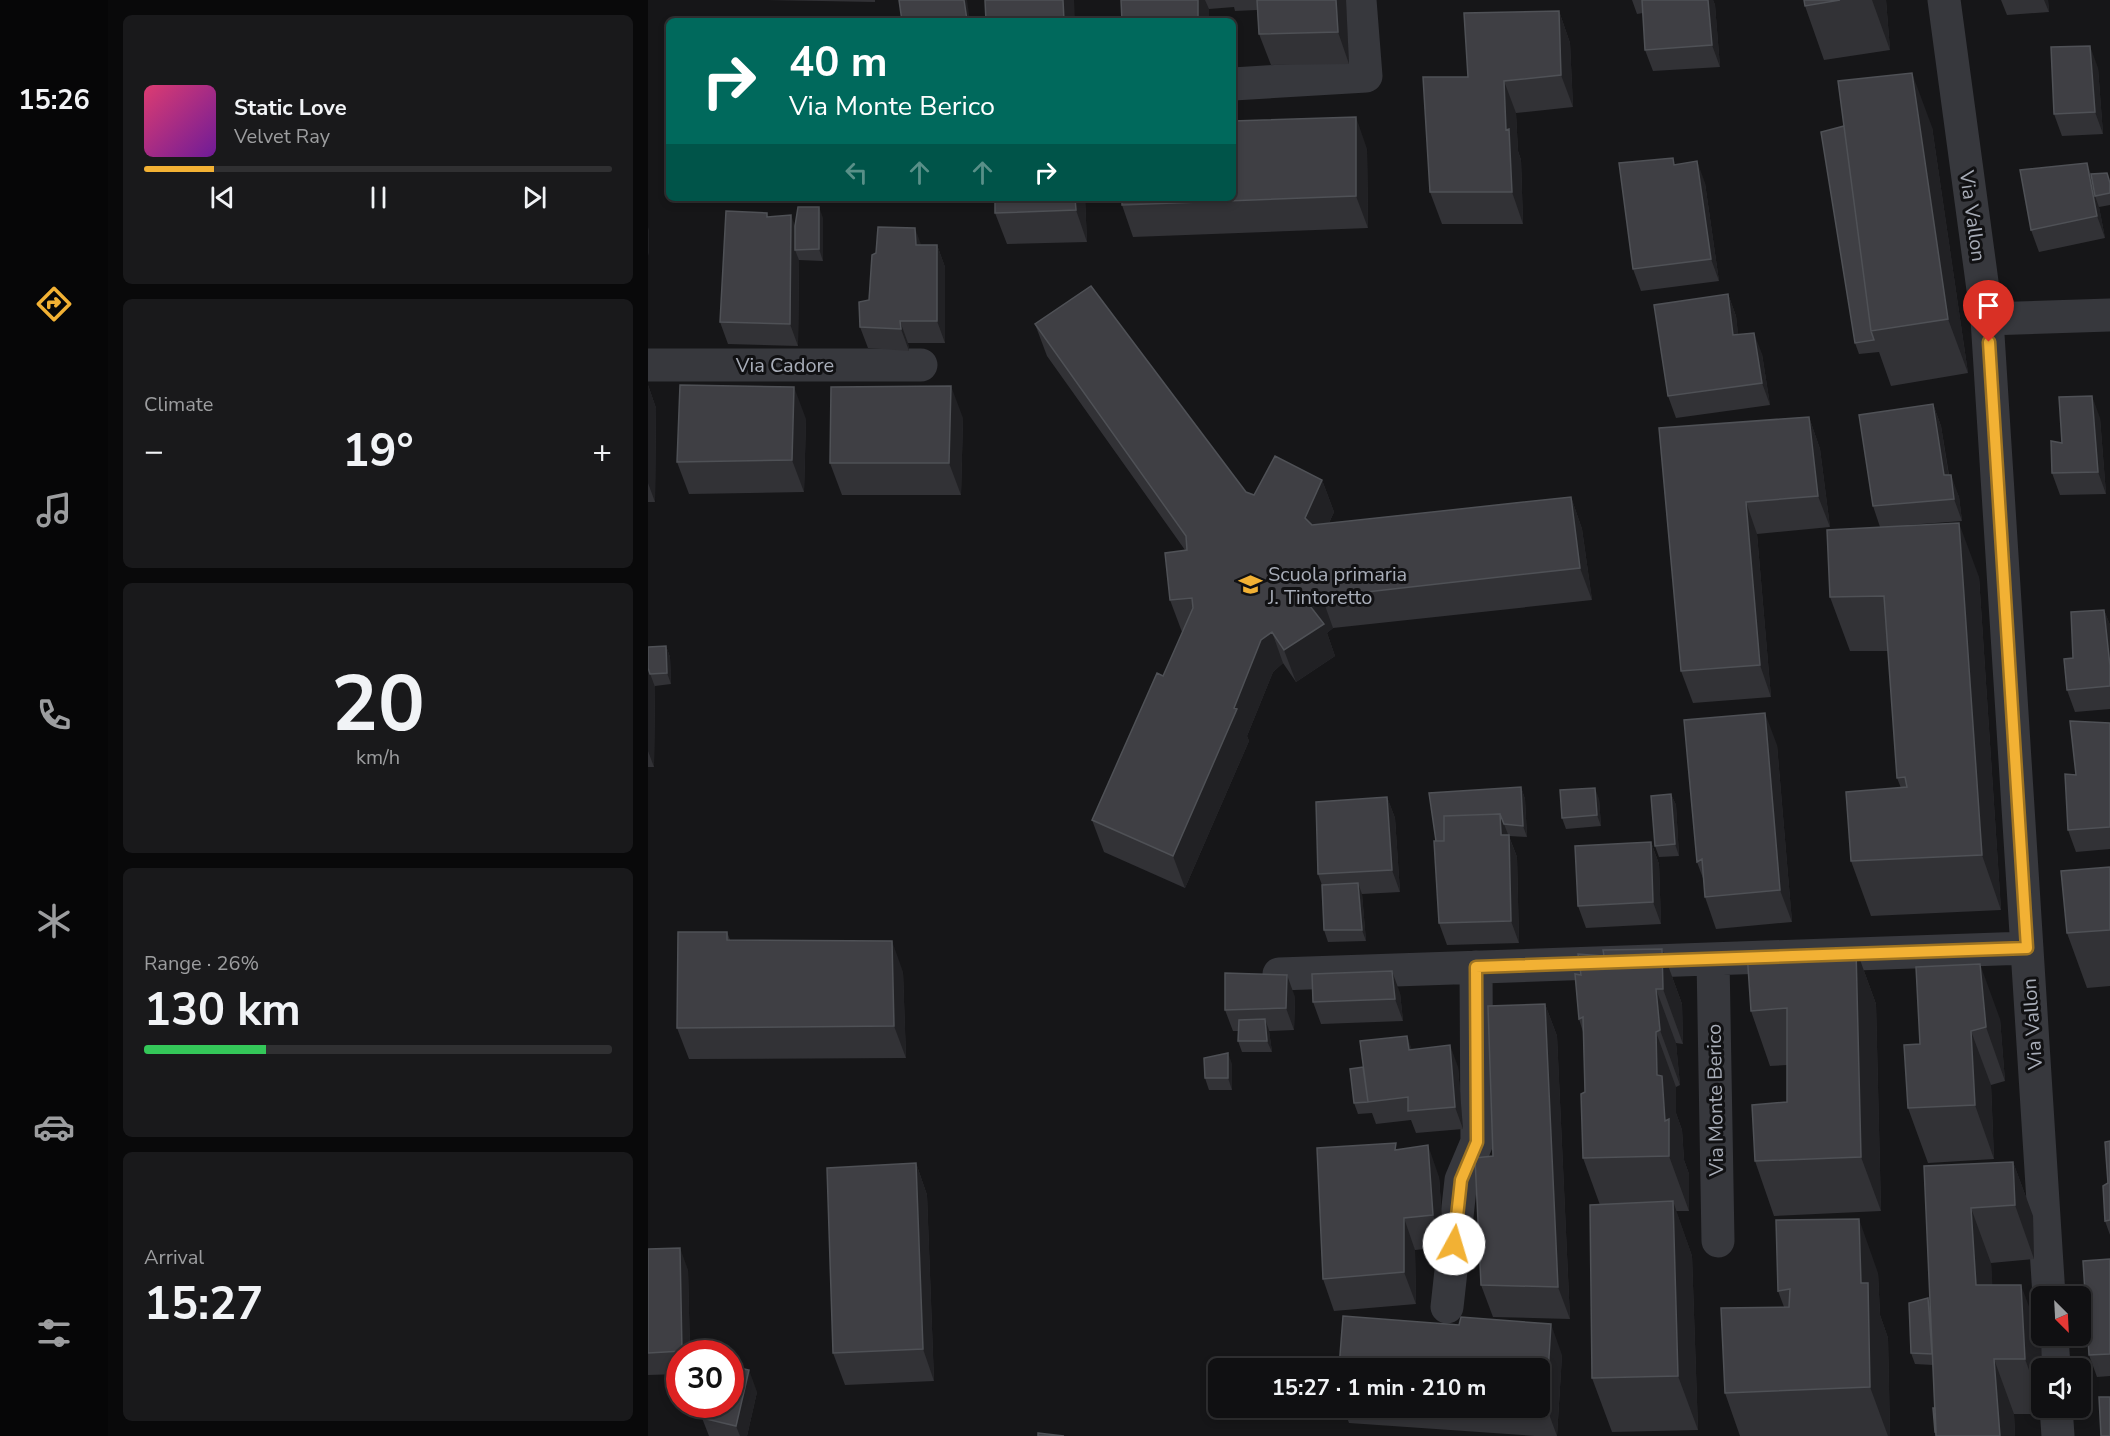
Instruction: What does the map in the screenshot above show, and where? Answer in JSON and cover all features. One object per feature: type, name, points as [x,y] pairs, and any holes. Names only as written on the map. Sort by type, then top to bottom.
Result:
[{"type":"street","points":[[1236,84],[1366,76],[1360,0]]},
{"type":"street","name":"Via Vallon","points":[[1944,0],[1987,319],[2048,1286]]},
{"type":"street","points":[[1987,319],[2110,315]]},
{"type":"street","name":"Via Cadore","points":[[648,365],[921,365]]},
{"type":"street","points":[[1279,974],[2027,948]]},
{"type":"street","name":"Via Monte Berico","points":[[1713,959],[1718,1241]]},
{"type":"street","points":[[1447,1307],[1461,1180],[1477,1142],[1476,967]]},
{"type":"street","points":[[2057,1418],[2058,1436]]},
{"type":"building","points":[[899,0],[964,0],[967,18],[902,18]]},
{"type":"building","points":[[985,0],[1063,0],[1064,18],[986,18]]},
{"type":"building","points":[[1121,0],[1198,0],[1198,18],[1122,18]]},
{"type":"building","points":[[1257,0],[1336,0],[1338,32],[1259,34]]},
{"type":"building","points":[[1642,0],[1708,0],[1712,45],[1645,50]]},
{"type":"building","points":[[1804,0],[1840,0],[1805,6]]},
{"type":"building","points":[[1559,11],[1561,75],[1504,81],[1512,192],[1430,192],[1423,77],[1468,77],[1464,13]]},
{"type":"building","points":[[2090,46],[2095,112],[2054,114],[2051,47]]},
{"type":"building","points":[[1912,73],[1948,319],[1871,331],[1838,81]]},
{"type":"building","points":[[1356,117],[1356,196],[1236,201],[1236,121]]},
{"type":"building","points":[[1844,126],[1874,340],[1855,343],[1821,132]]},
{"type":"building","points":[[1673,158],[1674,165],[1697,161],[1711,259],[1633,269],[1619,163]]},
{"type":"building","points":[[2087,163],[2097,216],[2031,230],[2020,170]]},
{"type":"building","points":[[2107,173],[2110,193],[2095,196],[2091,174]]},
{"type":"building","points":[[995,201],[1075,201],[1076,210],[995,213]]},
{"type":"building","points":[[1122,201],[1226,201],[1122,205]]},
{"type":"building","points":[[798,207],[819,207],[819,249],[795,250]]},
{"type":"building","points":[[726,211],[767,213],[767,217],[791,215],[790,324],[720,322]]},
{"type":"building","points":[[878,227],[915,228],[916,245],[937,245],[937,321],[900,321],[901,329],[860,327],[859,302],[869,300],[872,255],[876,253]]},
{"type":"building","points":[[1091,286],[1246,492],[1254,495],[1275,456],[1322,480],[1305,518],[1312,525],[1571,497],[1580,568],[1322,597],[1310,606],[1324,624],[1284,650],[1272,632],[1261,640],[1234,708],[1237,709],[1173,856],[1092,820],[1157,673],[1163,676],[1193,608],[1192,598],[1170,600],[1165,553],[1187,550],[1186,536],[1035,324]]},
{"type":"building","points":[[1728,294],[1733,335],[1754,333],[1762,383],[1668,396],[1654,305]]},
{"type":"building","points":[[680,385],[794,387],[792,460],[677,462]]},
{"type":"building","points":[[951,386],[949,463],[830,463],[831,387]]},
{"type":"building","points":[[2092,396],[2098,472],[2052,473],[2051,441],[2062,443],[2059,397]]},
{"type":"building","points":[[1933,404],[1944,475],[1951,475],[1954,499],[1873,506],[1859,415]]},
{"type":"building","points":[[1809,417],[1818,496],[1746,502],[1760,665],[1681,671],[1659,428]]},
{"type":"building","points":[[1959,523],[1982,855],[1851,861],[1846,792],[1907,787],[1905,777],[1897,778],[1884,596],[1830,597],[1827,530]]},
{"type":"building","points":[[2104,610],[2110,686],[2067,690],[2064,659],[2073,658],[2071,612]]},
{"type":"building","points":[[666,646],[667,673],[650,674],[648,647]]},
{"type":"building","points":[[1765,713],[1780,890],[1705,897],[1702,859],[1697,862],[1684,720]]},
{"type":"building","points":[[2070,721],[2110,723],[2110,827],[2068,830],[2065,774],[2076,775]]},
{"type":"building","points":[[1521,787],[1523,826],[1504,824],[1500,814],[1444,816],[1444,841],[1436,841],[1429,793]]},
{"type":"building","points":[[1595,788],[1597,815],[1562,818],[1560,790]]},
{"type":"building","points":[[1671,794],[1675,844],[1655,846],[1651,796]]},
{"type":"building","points":[[1387,797],[1392,870],[1318,874],[1316,802]]},
{"type":"building","points":[[1500,814],[1501,835],[1509,835],[1511,921],[1439,923],[1434,841],[1444,841],[1444,816]]},
{"type":"building","points":[[1651,842],[1653,902],[1578,906],[1575,846]]},
{"type":"building","points":[[2110,867],[2110,930],[2067,933],[2061,871]]},
{"type":"building","points":[[1358,883],[1362,930],[1324,930],[1322,885]]},
{"type":"building","points":[[678,932],[727,932],[727,940],[892,941],[894,1026],[677,1028]]},
{"type":"building","points":[[1662,949],[1663,989],[1656,989],[1660,1030],[1656,1032],[1657,1075],[1662,1076],[1665,1121],[1669,1119],[1669,1156],[1583,1158],[1581,1094],[1585,1092],[1583,1017],[1579,1019],[1575,974],[1581,975],[1578,954],[1604,956],[1603,950]]},
{"type":"building","points":[[1856,949],[1861,1157],[1755,1161],[1752,1105],[1787,1102],[1787,1008],[1751,1011],[1747,952]]},
{"type":"building","points":[[1980,964],[1986,1027],[1971,1031],[1975,1105],[1908,1108],[1904,1045],[1920,1044],[1916,967]]},
{"type":"building","points":[[1392,971],[1395,999],[1313,1002],[1312,974]]},
{"type":"building","points":[[1225,973],[1287,975],[1286,1008],[1225,1010]]},
{"type":"building","points":[[1545,1004],[1558,1287],[1481,1285],[1475,1158],[1493,1156],[1488,1006]]},
{"type":"building","points":[[1265,1019],[1267,1041],[1238,1041],[1239,1020]]},
{"type":"building","points":[[1407,1036],[1409,1050],[1450,1045],[1455,1107],[1408,1111],[1408,1097],[1368,1102],[1360,1041]]},
{"type":"building","points":[[1228,1053],[1228,1078],[1205,1078],[1204,1058]]},
{"type":"building","points":[[1363,1067],[1368,1102],[1354,1103],[1350,1069]]},
{"type":"building","points":[[2110,1141],[2110,1220],[2105,1221],[2103,1186],[2108,1183],[2105,1142]]},
{"type":"building","points":[[1396,1143],[1395,1150],[1428,1145],[1433,1215],[1404,1218],[1404,1272],[1323,1279],[1317,1148]]},
{"type":"building","points":[[2013,1162],[2015,1205],[1971,1208],[1976,1285],[2021,1285],[2025,1359],[1994,1359],[2000,1436],[1936,1436],[1924,1166]]},
{"type":"building","points":[[916,1163],[923,1349],[833,1353],[827,1168]]},
{"type":"building","points":[[1673,1201],[1678,1376],[1592,1378],[1590,1205]]},
{"type":"building","points":[[1859,1219],[1861,1283],[1868,1283],[1870,1387],[1725,1393],[1721,1308],[1789,1307],[1790,1289],[1778,1291],[1776,1220]]},
{"type":"building","points":[[680,1248],[682,1340],[666,1340],[666,1352],[648,1353],[648,1249]]},
{"type":"building","points":[[2110,1259],[2110,1354],[2089,1355],[2091,1286],[2085,1286],[2083,1261]]},
{"type":"building","points":[[1928,1298],[1932,1354],[1911,1353],[1909,1303]]},
{"type":"building","points":[[1343,1316],[1459,1325],[1461,1317],[1551,1324],[1549,1358],[1340,1358]]},
{"type":"building","points":[[744,1369],[749,1370],[744,1392]]},
{"type":"building","points":[[2099,1397],[2110,1397],[2110,1436],[2101,1436]]},
{"type":"building","points":[[1933,1408],[1935,1408],[1936,1432],[1935,1432]]},
{"type":"building","points":[[702,1418],[738,1418],[736,1426]]},
{"type":"building","points":[[1038,1433],[1064,1436],[1038,1436]]},
{"type":"place","name":"Scuola primaria J. Tintoretto","points":[[1250,585]]},
{"type":"route","points":[[1454,1244],[1461,1180],[1477,1142],[1476,967],[2027,948],[1989,342]]}]
